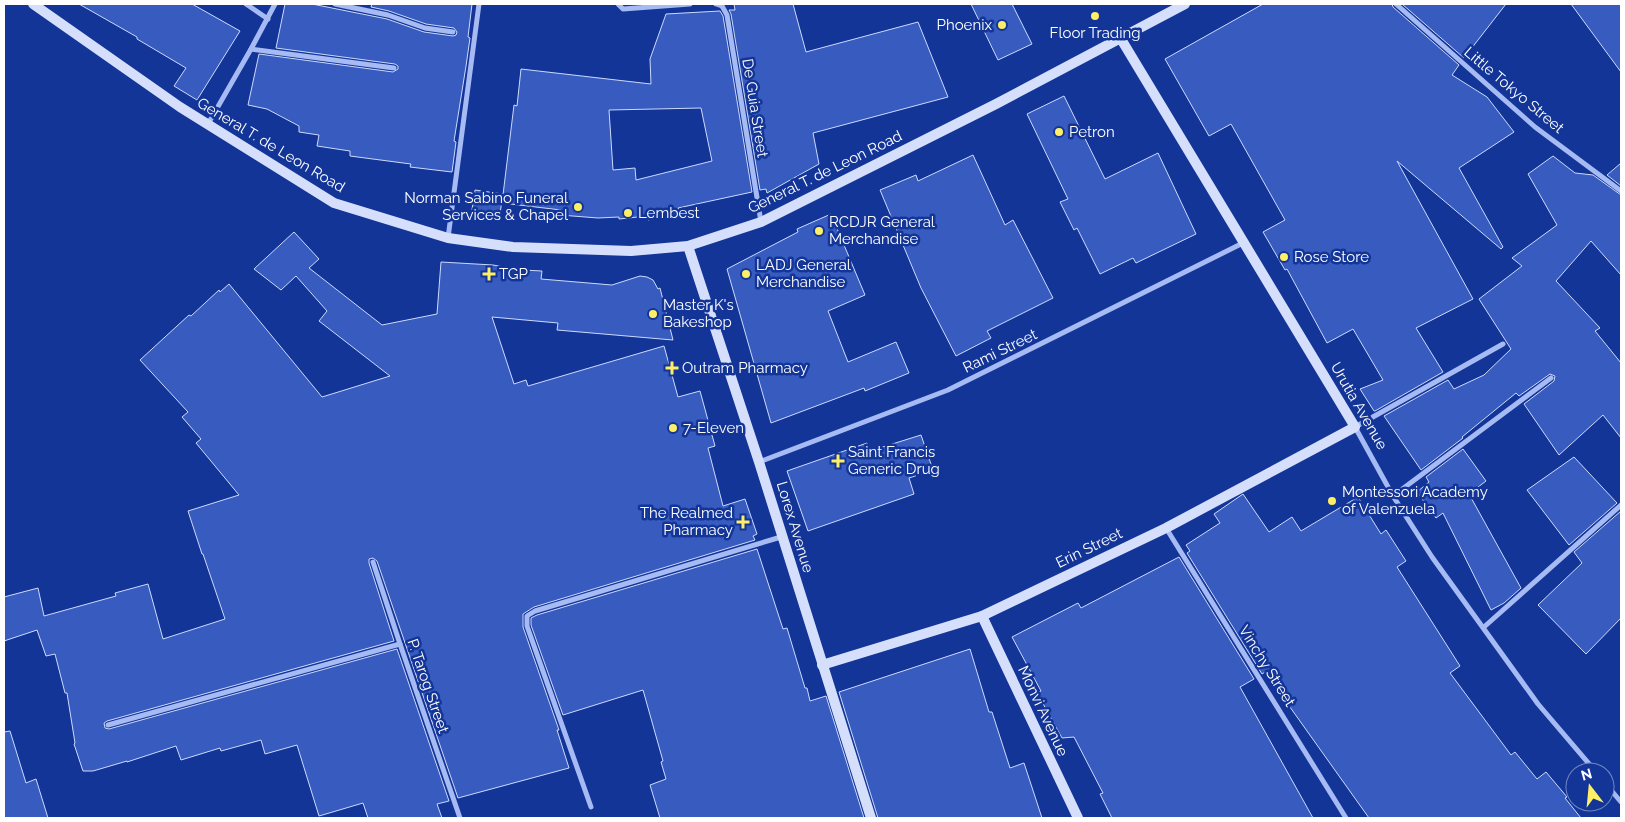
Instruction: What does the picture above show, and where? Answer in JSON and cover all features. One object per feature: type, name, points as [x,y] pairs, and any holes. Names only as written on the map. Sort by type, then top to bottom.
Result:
[{"type":"street","name":"General T. de Leon Road","points":[[33,4],[180,107],[334,202],[448,238],[523,248],[631,251],[688,246],[761,222],[996,104],[1185,4]]},
{"type":"street","points":[[246,4],[268,19]]},
{"type":"street","points":[[207,124],[252,49],[275,4]]},
{"type":"street","points":[[335,4],[388,15],[425,28],[453,32]]},
{"type":"street","points":[[448,238],[479,4]]},
{"type":"street","points":[[618,4],[623,9],[690,4]]},
{"type":"street","name":"De Guia Street","points":[[716,4],[722,6],[727,15],[761,222]]},
{"type":"street","name":"Little Tokyo Street","points":[[1396,4],[1535,127],[1621,190]]},
{"type":"street","name":"Urutia Avenue","points":[[1121,39],[1355,427],[1393,496],[1432,556],[1538,704],[1587,762]]},
{"type":"street","points":[[252,49],[394,68]]},
{"type":"street","name":"Rami Street","points":[[759,462],[948,390],[1244,242]]},
{"type":"street","name":"Lorex Avenue","points":[[688,246],[759,462],[871,818]]},
{"type":"street","points":[[1355,427],[1503,344]]},
{"type":"street","points":[[1393,496],[1551,378]]},
{"type":"street","name":"Erin Street","points":[[822,665],[982,616],[1166,528],[1355,427]]},
{"type":"street","points":[[1484,627],[1621,505]]},
{"type":"street","name":"Vinchy Street","points":[[1166,528],[1346,818]]},
{"type":"street","points":[[591,807],[526,626],[526,616],[535,611],[782,537]]},
{"type":"street","name":"P. Tarog Street","points":[[374,562],[460,818]]},
{"type":"street","name":"Monvi Avenue","points":[[982,616],[1078,818]]},
{"type":"street","points":[[108,725],[400,644]]},
{"type":"building","points":[[79,4],[192,4],[240,31],[197,100],[174,86],[186,68]]},
{"type":"building","points":[[285,4],[312,4],[387,19],[424,32],[453,36],[457,32],[454,28],[426,24],[371,7],[372,4],[472,4],[468,37],[470,38],[454,141],[456,142],[452,172],[410,167],[411,164],[350,156],[350,151],[317,146],[319,135],[299,132],[299,126],[267,109],[248,105],[259,54],[393,72],[398,69],[398,66],[395,64],[276,48]]},
{"type":"building","points":[[734,4],[793,4],[806,52],[918,22],[948,97],[813,133],[819,164],[767,193],[766,189],[760,190],[729,10],[735,10]]},
{"type":"building","name":"Phoenix","points":[[971,4],[1012,4],[1032,44],[998,60]]},
{"type":"building","points":[[1263,4],[1392,4],[1393,7],[1459,65],[1452,75],[1487,97],[1514,132],[1459,168],[1503,247],[1501,249],[1397,161],[1473,299],[1416,328],[1443,372],[1375,411],[1360,389],[1383,380],[1353,329],[1327,343],[1287,269],[1285,270],[1263,232],[1285,220],[1231,124],[1209,136],[1165,59]]},
{"type":"building","points":[[1402,4],[1506,4],[1464,58]]},
{"type":"building","points":[[1571,4],[1621,4],[1621,72]]},
{"type":"building","points":[[720,11],[723,16],[752,192],[678,208],[680,212],[648,220],[647,216],[619,219],[619,217],[598,218],[560,215],[561,210],[502,203],[514,105],[517,106],[521,69],[651,84],[650,59],[666,14]],"holes":[[[701,108],[712,161],[636,180],[635,168],[613,170],[609,110]]]},
{"type":"building","points":[[1064,96],[1105,179],[1158,153],[1196,234],[1136,263],[1133,258],[1100,274],[1077,228],[1074,230],[1060,202],[1068,199],[1027,114]]},
{"type":"building","points":[[973,155],[1005,225],[1013,220],[1053,298],[987,331],[991,338],[956,356],[921,288],[880,190],[916,175],[918,181]]},
{"type":"building","points":[[1553,156],[1575,173],[1593,175],[1621,195],[1621,275],[1591,241],[1556,281],[1600,328],[1595,331],[1621,363],[1621,438],[1603,415],[1559,455],[1524,404],[1554,381],[1555,376],[1550,374],[1519,396],[1516,393],[1463,438],[1421,470],[1384,416],[1448,380],[1454,389],[1484,375],[1511,349],[1479,299],[1522,266],[1512,258],[1557,225],[1528,174]]},
{"type":"building","points":[[1621,163],[1621,186],[1607,175]]},
{"type":"building","points":[[475,190],[503,194],[499,220],[471,216]]},
{"type":"building","points":[[831,214],[865,295],[828,311],[848,362],[896,342],[909,373],[865,391],[864,388],[771,423],[727,269],[798,232],[797,229]]},
{"type":"building","points":[[294,232],[319,259],[309,268],[382,325],[437,314],[441,262],[493,265],[504,267],[504,269],[542,271],[541,279],[612,285],[640,276],[653,280],[658,289],[660,288],[673,340],[557,330],[558,323],[492,317],[514,384],[526,380],[528,386],[664,346],[678,397],[700,391],[715,446],[708,448],[723,506],[745,499],[757,534],[753,536],[755,540],[534,607],[523,614],[523,627],[559,730],[557,730],[569,768],[458,798],[377,561],[373,558],[369,559],[369,563],[394,641],[104,723],[105,728],[109,729],[397,649],[449,801],[437,804],[442,818],[368,818],[363,803],[319,816],[297,745],[265,754],[261,740],[221,751],[220,748],[181,760],[176,746],[127,762],[93,771],[83,771],[74,744],[67,693],[65,693],[55,654],[46,656],[37,630],[4,641],[4,597],[38,588],[44,616],[116,596],[115,593],[148,584],[163,639],[225,619],[188,511],[239,495],[196,443],[201,439],[182,417],[188,412],[140,360],[189,315],[191,316],[219,290],[220,292],[229,284],[322,397],[390,376],[319,321],[327,311],[296,276],[281,290],[254,269]]},
{"type":"building","points":[[921,435],[933,470],[909,478],[914,494],[808,531],[787,471],[867,443],[870,451]]},
{"type":"building","points":[[1463,449],[1486,481],[1469,494],[1521,588],[1504,603],[1491,610],[1443,513],[1436,518],[1417,492],[1429,482],[1426,477]]},
{"type":"building","points":[[1574,457],[1617,503],[1569,545],[1527,490]]},
{"type":"building","points":[[1243,494],[1269,532],[1292,517],[1301,531],[1358,497],[1381,534],[1386,530],[1406,561],[1397,567],[1460,666],[1450,673],[1511,755],[1515,752],[1537,779],[1546,772],[1565,795],[1565,812],[1576,812],[1581,818],[1369,818],[1265,672],[1262,674],[1187,553],[1190,551],[1186,545],[1220,523],[1214,514]]},
{"type":"building","points":[[1621,511],[1621,618],[1586,654],[1538,605],[1582,563],[1574,552]]},
{"type":"building","points":[[757,549],[783,629],[787,628],[810,701],[826,696],[864,818],[660,818],[650,785],[666,779],[661,762],[663,761],[643,690],[563,715],[531,625],[531,618]]},
{"type":"building","points":[[1179,557],[1254,679],[1240,687],[1313,818],[1112,818],[1100,794],[1103,793],[1074,737],[1062,738],[1037,693],[1041,691],[1012,637],[1078,603],[1081,608]]},
{"type":"building","points":[[970,649],[989,712],[992,712],[1010,768],[1024,763],[1042,818],[878,818],[839,692]]},
{"type":"building","points":[[10,731],[26,783],[36,779],[48,818],[4,818],[4,732]]},
{"type":"place","name":"Floor Trading","points":[[1095,16]]},
{"type":"place","name":"Phoenix","points":[[1002,25]]},
{"type":"place","name":"Petron","points":[[1059,132]]},
{"type":"place","name":"Norman Sabino Funeral Services & Chapel","points":[[578,207]]},
{"type":"place","name":"Lembest","points":[[628,213]]},
{"type":"place","name":"RCDJR General Merchandise","points":[[819,231]]},
{"type":"place","name":"Rose Store","points":[[1284,257]]},
{"type":"place","name":"TGP","points":[[489,274]]},
{"type":"place","name":"LADJ General Merchandise","points":[[746,274]]},
{"type":"place","name":"Master K's Bakeshop","points":[[653,314]]},
{"type":"place","name":"Outram Pharmacy","points":[[672,368]]},
{"type":"place","name":"7-Eleven","points":[[673,428]]},
{"type":"place","name":"Saint Francis Generic Drug","points":[[838,461]]},
{"type":"place","name":"Montessori Academy of Valenzuela","points":[[1332,501]]},
{"type":"place","name":"The Realmed Pharmacy","points":[[743,522]]}]
